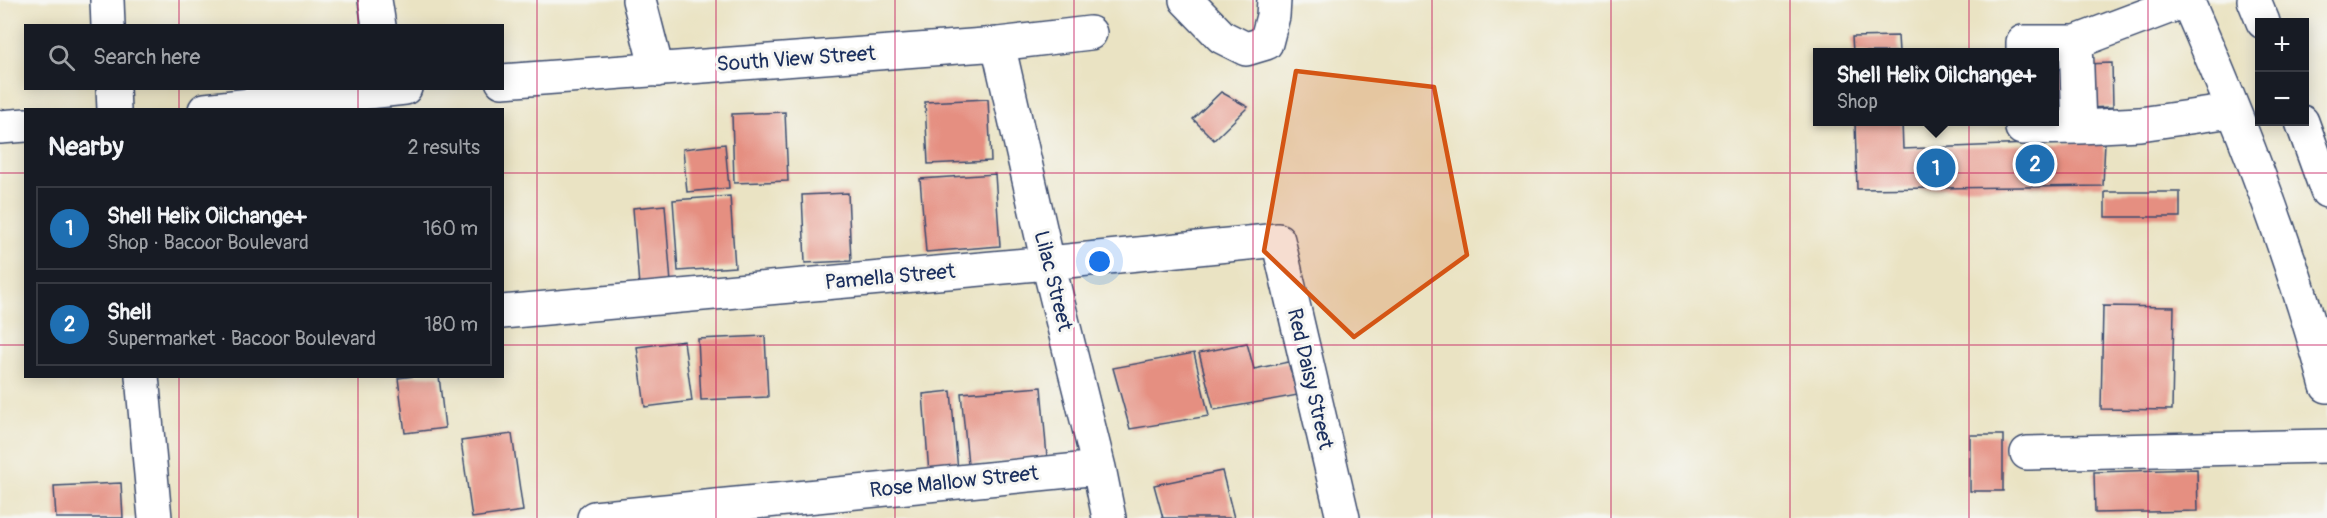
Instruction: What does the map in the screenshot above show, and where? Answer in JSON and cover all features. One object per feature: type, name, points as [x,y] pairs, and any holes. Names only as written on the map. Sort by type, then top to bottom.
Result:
[{"type":"street","points":[[107,0],[108,24]]},
{"type":"street","points":[[375,0],[379,24]]},
{"type":"street","points":[[639,0],[657,70]]},
{"type":"street","points":[[1186,0],[1222,37],[1246,50],[1266,44],[1274,16],[1274,0]]},
{"type":"street","points":[[2023,48],[2023,42],[2076,42],[2187,0],[2282,237],[2327,386]]},
{"type":"street","points":[[2254,0],[2261,18]]},
{"type":"street","name":"South View Street","points":[[504,81],[998,44],[1090,33]]},
{"type":"street","points":[[2076,42],[2079,127]]},
{"type":"street","name":"Lilac Street","points":[[998,44],[1109,518]]},
{"type":"street","points":[[113,90],[114,108]]},
{"type":"street","points":[[223,108],[386,90]]},
{"type":"street","points":[[2022,126],[2022,128],[2140,124],[2232,111]]},
{"type":"street","points":[[0,127],[24,125]]},
{"type":"street","points":[[2303,126],[2327,191]]},
{"type":"street","name":"Pamella Street","points":[[504,312],[1278,240]]},
{"type":"street","name":"Red Daisy Street","points":[[1278,240],[1343,518]]},
{"type":"street","points":[[142,378],[155,518]]},
{"type":"street","points":[[2027,453],[2327,446]]},
{"type":"street","name":"Rose Mallow Street","points":[[594,518],[1099,468]]},
{"type":"highlighted area","points":[[1296,71],[1434,87],[1467,255],[1354,337],[1264,251]]},
{"type":"building","points":[[1898,36],[1899,48],[1853,48],[1852,37]]},
{"type":"building","points":[[2112,63],[2113,107],[2059,109],[2059,65]]},
{"type":"building","points":[[1221,92],[1248,107],[1214,140],[1193,119]]},
{"type":"building","points":[[988,99],[991,161],[928,164],[925,102]]},
{"type":"building","points":[[785,112],[788,181],[734,183],[732,114]]},
{"type":"building","points":[[1855,126],[1902,126],[1903,149],[2105,141],[2103,186],[1857,189]]},
{"type":"building","points":[[725,144],[729,188],[687,192],[683,149]]},
{"type":"building","points":[[995,174],[1000,246],[926,252],[920,179]]},
{"type":"building","points":[[2105,192],[2180,192],[2180,217],[2105,217]]},
{"type":"building","points":[[848,193],[851,261],[805,263],[802,195]]},
{"type":"building","points":[[730,196],[735,267],[678,271],[673,200]]},
{"type":"building","points":[[665,205],[671,283],[639,286],[633,208]]},
{"type":"building","points":[[2103,306],[2174,307],[2172,410],[2101,409]]},
{"type":"building","points":[[765,336],[768,397],[701,400],[698,339]]},
{"type":"building","points":[[684,341],[692,401],[645,407],[637,347]]},
{"type":"building","points":[[1247,343],[1254,369],[1288,362],[1298,395],[1214,410],[1199,353]]},
{"type":"building","points":[[1194,353],[1209,416],[1130,429],[1113,368]]},
{"type":"building","points":[[398,378],[439,378],[445,428],[405,433]]},
{"type":"building","points":[[1041,387],[1047,457],[968,464],[961,393]]},
{"type":"building","points":[[951,391],[958,471],[929,474],[923,394]]},
{"type":"building","points":[[512,434],[523,511],[472,518],[461,441]]},
{"type":"building","points":[[1970,435],[2003,435],[2003,491],[1970,491]]},
{"type":"building","points":[[2197,469],[2198,511],[2095,513],[2094,472]]},
{"type":"building","points":[[1222,471],[1234,518],[1163,518],[1154,485]]},
{"type":"building","points":[[121,483],[123,518],[56,518],[54,486]]},
{"type":"place","name":"Shell","points":[[2035,164]]},
{"type":"place","name":"Shell Helix Oilchange+","points":[[1936,168]]}]
